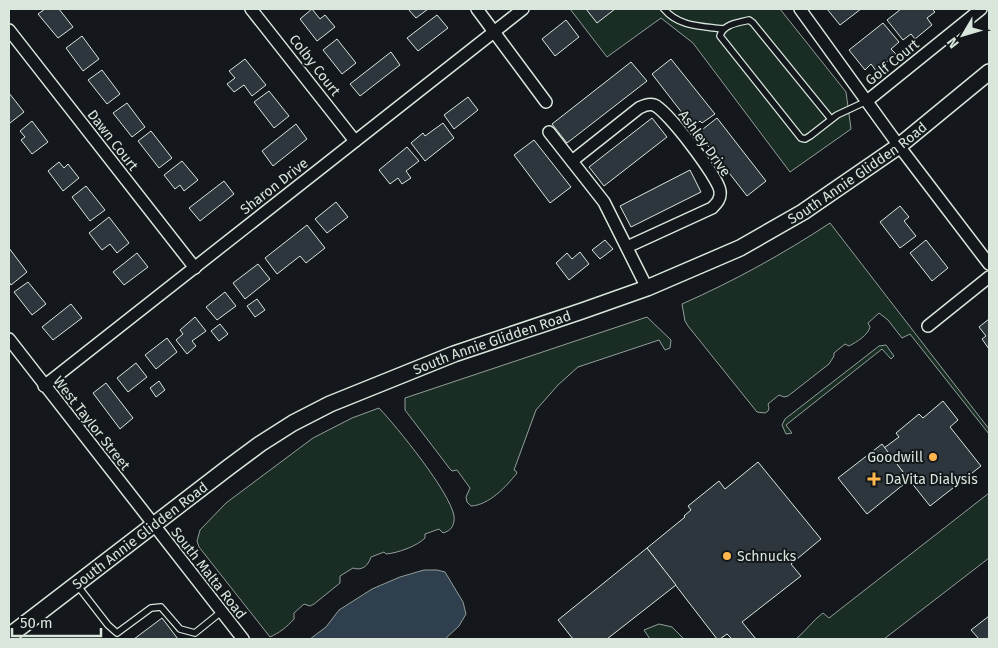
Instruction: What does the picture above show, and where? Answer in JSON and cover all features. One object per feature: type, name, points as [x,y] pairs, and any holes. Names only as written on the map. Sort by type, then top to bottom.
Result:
[{"type":"main road","name":"South Annie Glidden Road","points":[[9,636],[152,524],[260,444],[293,423],[330,404],[454,354],[647,288],[740,248],[804,212],[899,146],[989,72]]},
{"type":"street","name":"Colby Court","points":[[251,9],[355,140]]},
{"type":"street","points":[[477,9],[546,102]]},
{"type":"street","name":"Sharon Drive","points":[[44,386],[523,9]]},
{"type":"street","name":"Golf Court","points":[[800,9],[899,146],[989,264]]},
{"type":"street","name":"Golf Court","points":[[867,101],[981,9]]},
{"type":"street","name":"Dawn Court","points":[[9,30],[194,268]]},
{"type":"street","name":"Ashley Drive","points":[[572,161],[639,108],[650,104],[667,115],[700,157],[718,185],[719,200],[712,208],[627,246]]},
{"type":"street","points":[[549,132],[604,202],[647,288]]},
{"type":"street","points":[[928,326],[989,278]]},
{"type":"street","name":"West Taylor Street","points":[[9,340],[152,524]]},
{"type":"street","name":"South Malta Road","points":[[152,524],[243,639]]},
{"type":"lane","points":[[664,9],[668,14],[687,25],[722,29],[749,20],[831,120]]},
{"type":"lane","points":[[722,29],[720,36],[801,138],[805,139],[837,115],[867,101]]},
{"type":"lane","points":[[76,583],[116,633],[151,608],[161,607],[180,629],[195,633],[221,612]]},
{"type":"green space","points":[[570,9],[780,9],[846,92],[851,129],[790,172],[693,43],[661,18],[607,57]]},
{"type":"green space","points":[[830,223],[989,429],[989,434],[910,334],[902,338],[888,320],[879,313],[868,323],[869,330],[862,338],[849,346],[845,344],[834,353],[829,364],[788,396],[779,395],[768,404],[768,411],[765,413],[757,412],[688,326],[685,321],[682,304],[758,266]]},
{"type":"green space","points":[[647,317],[671,340],[670,348],[665,350],[659,340],[578,367],[558,385],[536,410],[514,470],[517,473],[491,499],[478,505],[471,506],[467,502],[466,497],[470,488],[457,470],[452,471],[450,469],[405,410],[405,398]]},
{"type":"green space","points":[[886,345],[894,356],[891,359],[882,349],[786,425],[792,433],[786,434],[782,425],[785,419],[879,346]]},
{"type":"green space","points":[[379,408],[410,444],[433,476],[450,505],[454,516],[453,525],[443,533],[439,529],[425,534],[425,538],[422,541],[402,551],[386,554],[384,552],[371,557],[364,567],[359,569],[353,568],[340,576],[340,583],[314,604],[310,606],[304,604],[294,613],[294,619],[289,625],[270,637],[199,547],[197,541],[200,530],[226,503],[313,438],[352,418]]},
{"type":"green space","points":[[989,493],[989,558],[884,639],[796,639],[823,613],[829,618]]},
{"type":"green space","points":[[659,624],[672,627],[684,639],[650,639],[644,630]]},
{"type":"water","points":[[424,570],[445,572],[463,602],[466,614],[459,626],[445,639],[310,639],[326,627],[339,610],[372,589],[400,577]]},
{"type":"building","points":[[45,9],[59,9],[73,27],[58,38],[38,14]]},
{"type":"building","points":[[312,9],[320,19],[325,15],[335,27],[317,41],[300,19]]},
{"type":"building","points":[[408,9],[428,9],[416,18]]},
{"type":"building","points":[[586,9],[615,9],[597,23]]},
{"type":"building","points":[[827,9],[861,9],[840,25]]},
{"type":"building","points":[[901,9],[932,9],[935,12],[927,18],[932,25],[915,39],[911,34],[903,40],[887,20]]},
{"type":"building","points":[[437,15],[448,28],[418,51],[407,38]]},
{"type":"building","points":[[566,20],[579,37],[555,56],[542,39]]},
{"type":"building","points":[[883,23],[899,42],[891,49],[896,54],[876,71],[871,64],[865,70],[849,50]]},
{"type":"building","points":[[82,36],[99,59],[83,71],[66,48]]},
{"type":"building","points":[[337,39],[356,63],[342,74],[323,50]]},
{"type":"building","points":[[391,52],[400,65],[360,96],[350,84]]},
{"type":"building","points":[[245,59],[266,85],[252,96],[244,85],[234,92],[227,84],[235,78],[229,71]]},
{"type":"building","points":[[671,59],[715,114],[702,123],[700,121],[693,127],[652,74]]},
{"type":"building","points":[[631,62],[647,81],[567,143],[552,124]]},
{"type":"building","points":[[102,70],[120,94],[107,104],[88,80]]},
{"type":"building","points":[[269,91],[289,116],[274,128],[254,102]]},
{"type":"building","points":[[9,93],[24,112],[10,123],[9,121]]},
{"type":"building","points":[[468,97],[478,110],[454,129],[444,115]]},
{"type":"building","points":[[127,103],[145,127],[132,137],[113,113]]},
{"type":"building","points":[[652,118],[667,137],[604,186],[589,167]]},
{"type":"building","points":[[717,118],[766,181],[747,196],[698,133]]},
{"type":"building","points":[[32,121],[48,142],[32,154],[21,140],[25,137],[20,131]]},
{"type":"building","points":[[443,123],[454,138],[425,161],[411,143],[423,133],[425,136]]},
{"type":"building","points":[[296,124],[307,139],[273,166],[262,151]]},
{"type":"building","points":[[151,131],[172,158],[159,168],[138,141]]},
{"type":"building","points":[[534,140],[571,187],[550,203],[514,155]]},
{"type":"building","points":[[407,147],[419,161],[406,171],[411,178],[402,184],[398,178],[390,184],[379,170]]},
{"type":"building","points":[[182,161],[198,180],[184,191],[180,185],[175,189],[164,175]]},
{"type":"building","points":[[59,162],[64,168],[68,164],[79,178],[63,191],[48,171]]},
{"type":"building","points":[[690,170],[701,192],[631,227],[620,206]]},
{"type":"building","points":[[224,181],[234,194],[200,221],[189,208]]},
{"type":"building","points":[[86,186],[105,210],[90,221],[72,197]]},
{"type":"building","points":[[336,202],[348,217],[327,233],[315,219]]},
{"type":"building","points":[[900,206],[909,217],[904,221],[916,236],[900,248],[880,222]]},
{"type":"building","points":[[109,217],[129,243],[117,253],[110,244],[102,250],[89,233]]},
{"type":"building","points":[[307,225],[325,248],[306,263],[300,256],[277,274],[265,258]]},
{"type":"building","points":[[605,240],[613,249],[600,259],[592,250]]},
{"type":"building","points":[[926,240],[948,268],[932,281],[910,253]]},
{"type":"building","points":[[9,248],[27,272],[11,285],[9,282]]},
{"type":"building","points":[[580,252],[589,264],[569,280],[556,263],[567,253],[572,259]]},
{"type":"building","points":[[137,253],[148,267],[124,285],[113,272]]},
{"type":"building","points":[[258,264],[270,279],[245,299],[233,283]]},
{"type":"building","points":[[28,282],[46,304],[32,315],[14,292]]},
{"type":"building","points":[[225,292],[236,306],[217,320],[206,307]]},
{"type":"building","points":[[257,299],[265,310],[255,317],[247,306]]},
{"type":"building","points":[[71,304],[82,318],[53,340],[42,327]]},
{"type":"building","points":[[195,317],[206,331],[192,341],[196,346],[187,354],[176,340],[183,334],[180,330]]},
{"type":"building","points":[[989,319],[989,349],[982,339],[986,336],[979,327]]},
{"type":"building","points":[[220,324],[228,334],[219,341],[211,331]]},
{"type":"building","points":[[167,338],[177,352],[156,369],[145,355]]},
{"type":"building","points":[[136,363],[147,377],[128,392],[117,378]]},
{"type":"building","points":[[159,381],[165,390],[156,397],[150,388]]},
{"type":"building","points":[[106,383],[133,418],[120,429],[93,393]]},
{"type":"building","name":"Goodwill","points":[[943,401],[958,420],[950,427],[981,466],[930,506],[884,448],[899,437],[896,433],[919,414],[923,418]]},
{"type":"building","name":"DaVita Dialysis","points":[[882,444],[909,480],[867,514],[838,478]]},
{"type":"building","name":"Schnucks","points":[[758,462],[821,539],[791,564],[801,576],[742,622],[756,639],[732,639],[727,634],[717,639],[647,548],[685,517],[691,510],[688,506],[719,481],[725,489]]},
{"type":"building","points":[[647,548],[676,585],[607,639],[573,639],[558,620]]},
{"type":"building","points":[[989,616],[989,639],[979,639],[971,630]]},
{"type":"building","points":[[162,618],[178,639],[134,639]]},
{"type":"place","name":"Goodwill","points":[[933,457]]},
{"type":"place","name":"DaVita Dialysis","points":[[874,479]]},
{"type":"place","name":"Schnucks","points":[[727,556]]}]
